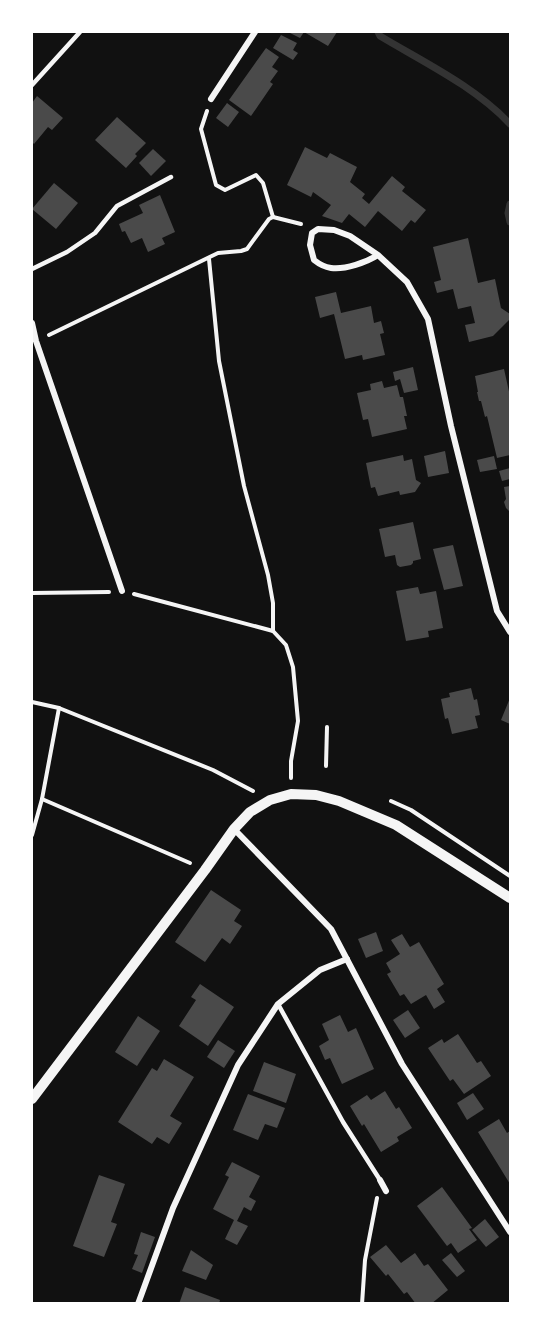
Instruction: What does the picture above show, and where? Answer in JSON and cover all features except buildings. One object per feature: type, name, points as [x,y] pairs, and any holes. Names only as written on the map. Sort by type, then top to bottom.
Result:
[{"type":"street","points":[[211,99],[255,32]]},
{"type":"street","points":[[378,255],[364,263],[333,269],[314,260],[310,245],[312,233],[318,229],[334,230],[350,236],[378,255],[407,282],[428,319],[497,611],[510,632]]},
{"type":"street","points":[[32,323],[36,341],[122,591]]},
{"type":"street","points":[[32,1099],[234,829],[250,812],[270,800],[291,794],[316,795],[339,801],[396,825],[510,898]]},
{"type":"street","points":[[234,829],[331,928],[402,1064],[510,1232]]},
{"type":"street","points":[[138,1304],[173,1208],[238,1065],[278,1004],[320,970],[347,959]]},
{"type":"street","points":[[380,1180],[386,1191]]},
{"type":"lane","points":[[32,85],[80,32]]},
{"type":"lane","points":[[32,269],[67,252],[95,233],[117,206],[171,177]]},
{"type":"lane","points":[[278,1004],[343,1122],[380,1180]]},
{"type":"path","points":[[211,99],[201,129],[216,185],[225,190],[256,174],[263,183],[273,217]]},
{"type":"path","points":[[36,341],[210,259],[218,253],[247,249],[269,219],[273,217],[318,229]]},
{"type":"path","points":[[210,259],[219,361],[244,486],[268,575],[273,603],[273,631]]},
{"type":"path","points":[[32,593],[122,591],[273,631],[286,645],[293,667],[298,721],[291,761],[291,794]]},
{"type":"path","points":[[32,702],[59,708],[213,770],[270,800]]},
{"type":"path","points":[[32,835],[42,799],[59,708]]},
{"type":"path","points":[[326,766],[327,727]]},
{"type":"path","points":[[42,799],[205,870]]},
{"type":"path","points":[[390,801],[411,810],[510,876]]},
{"type":"path","points":[[362,1304],[365,1260],[380,1180]]},
{"type":"waterway","points":[[378,32],[380,36],[481,98],[510,124]]},
{"type":"waterway","points":[[510,204],[508,213],[510,222]]}]
